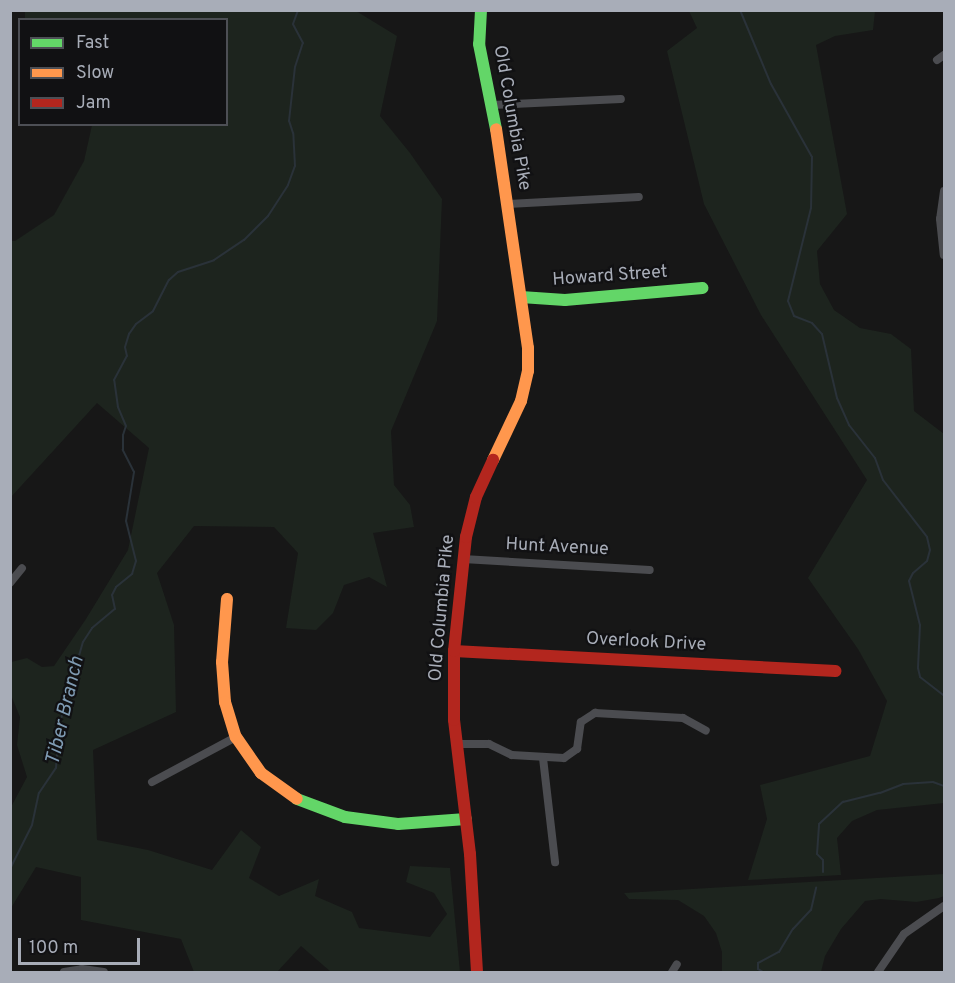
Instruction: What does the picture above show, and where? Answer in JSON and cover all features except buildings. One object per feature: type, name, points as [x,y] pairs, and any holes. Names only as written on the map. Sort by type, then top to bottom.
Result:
[{"type":"street","name":"Old Columbia Pike","points":[[477,972],[466,819],[453,699],[454,651],[463,559],[476,497],[526,385],[528,348],[508,204],[478,40],[481,10]]},
{"type":"street","points":[[491,105],[621,99]]},
{"type":"street","points":[[945,191],[940,219],[945,255]]},
{"type":"street","points":[[508,204],[639,197]]},
{"type":"street","name":"Howard Street","points":[[521,297],[566,300],[702,288]]},
{"type":"street","name":"Hunt Avenue","points":[[463,559],[650,570]]},
{"type":"street","points":[[10,583],[22,568]]},
{"type":"street","points":[[227,599],[222,683],[225,702],[236,737],[261,773],[292,797],[326,812],[398,824],[466,819]]},
{"type":"street","name":"Overlook Drive","points":[[454,651],[836,671]]},
{"type":"street","points":[[458,744],[489,744],[513,755],[543,758],[569,757],[577,749],[581,722],[595,713],[683,718],[706,731]]},
{"type":"street","points":[[152,782],[236,737]]},
{"type":"street","points":[[543,758],[555,862]]},
{"type":"street","points":[[878,972],[897,943],[912,926],[945,906]]},
{"type":"street","points":[[672,972],[676,964]]},
{"type":"street","points":[[64,972],[82,969],[104,972]]},
{"type":"shaded area","points":[[25,11],[356,11],[397,36],[380,116],[410,153],[442,199],[437,321],[391,431],[394,485],[410,505],[414,527],[373,533],[387,587],[369,577],[344,585],[333,613],[316,630],[286,628],[298,553],[274,527],[194,526],[157,573],[174,625],[176,712],[93,750],[97,840],[148,850],[212,870],[241,830],[261,847],[249,878],[279,896],[319,879],[315,896],[352,912],[359,928],[430,937],[447,914],[434,893],[406,882],[410,866],[450,868],[460,972],[331,972],[301,946],[277,972],[194,972],[181,939],[81,920],[81,877],[36,867],[11,908],[11,807],[27,777],[17,745],[20,717],[11,695],[11,662],[27,658],[42,667],[54,666],[86,619],[128,550],[149,448],[97,403],[11,497],[11,241],[15,241],[54,215],[84,161],[92,126],[228,126],[228,18],[25,18]]},
{"type":"shaded area","points":[[689,11],[875,11],[873,30],[835,36],[816,45],[847,214],[817,251],[820,284],[834,310],[860,328],[891,334],[911,349],[914,411],[944,434],[944,803],[877,810],[852,821],[837,838],[841,875],[748,880],[767,819],[760,785],[870,756],[887,701],[858,649],[808,578],[867,480],[761,315],[704,204],[667,51],[697,28]]},
{"type":"shaded area","points":[[944,874],[944,896],[939,898],[916,902],[881,899],[865,901],[841,929],[825,956],[821,972],[722,972],[722,952],[716,933],[704,916],[678,900],[629,899],[624,893]]},
{"type":"waterway","name":"Tiber Branch","points":[[10,869],[32,825],[39,793],[56,768],[59,726],[83,642],[92,628],[115,609],[112,595],[116,587],[132,574],[136,561],[126,521],[134,472],[123,450],[123,435],[126,426],[118,407],[114,380],[127,356],[125,347],[129,334],[136,324],[153,311],[169,280],[178,272],[214,260],[244,240],[268,216],[288,185],[295,166],[293,133],[289,121],[295,67],[303,43],[293,24],[298,10]]},
{"type":"waterway","points":[[740,10],[771,84],[812,157],[811,208],[788,301],[794,316],[812,323],[822,334],[837,398],[849,425],[875,458],[883,480],[927,537],[930,550],[927,561],[913,573],[909,581],[920,625],[918,668],[920,677],[944,696]]},
{"type":"waterway","points":[[823,872],[823,860],[817,854],[819,824],[843,802],[880,793],[903,784],[933,782],[944,786]]},
{"type":"waterway","points":[[763,972],[758,969],[758,963],[779,952],[793,929],[811,910],[816,888]]},
{"type":"traffic: fast","points":[[481,10],[479,44],[496,129]]},
{"type":"traffic: fast","points":[[521,297],[565,300],[702,288]]},
{"type":"traffic: fast","points":[[297,799],[345,817],[398,824],[466,819]]},
{"type":"traffic: slow","points":[[493,460],[521,401],[528,371],[528,348],[496,129]]},
{"type":"traffic: slow","points":[[227,599],[222,662],[225,702],[236,737],[261,773],[297,799]]},
{"type":"traffic: jam","points":[[477,972],[470,854],[454,720],[454,651],[466,537],[476,497],[493,460]]},
{"type":"traffic: jam","points":[[454,651],[835,671]]}]
